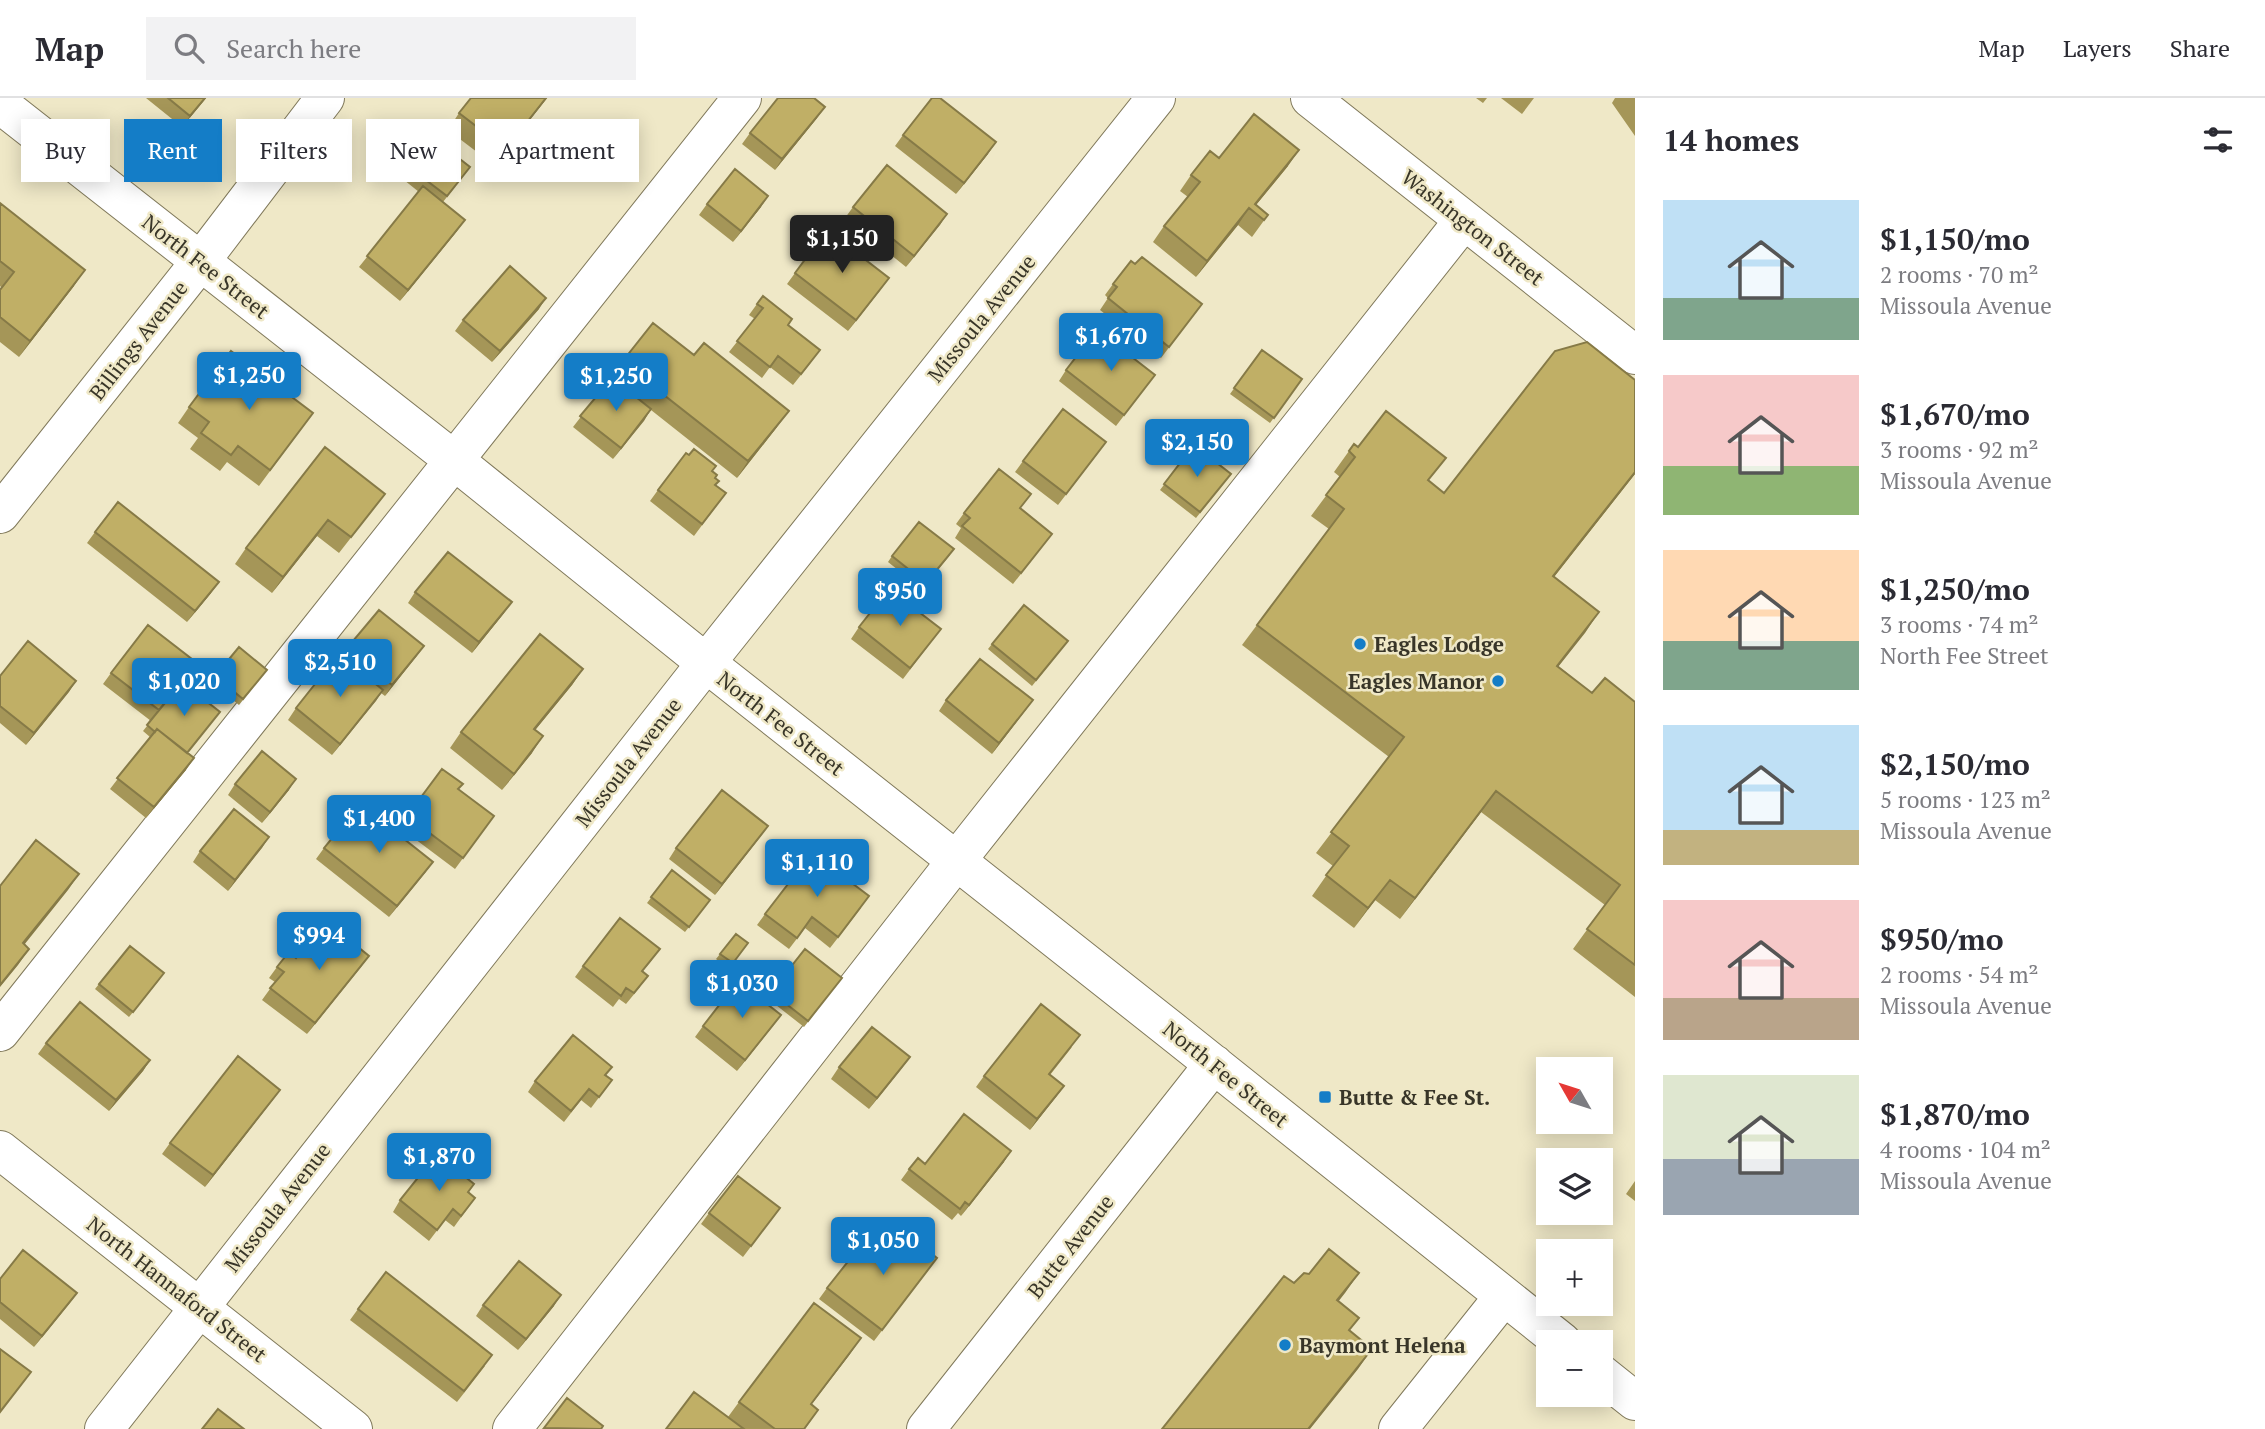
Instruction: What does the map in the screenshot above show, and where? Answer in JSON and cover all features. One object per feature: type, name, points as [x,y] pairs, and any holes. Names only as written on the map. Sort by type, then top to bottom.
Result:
[{"type":"street","name":"Billings Avenue","points":[[0,513],[200,262],[325,98]]},
{"type":"street","points":[[0,1032],[742,98]]},
{"type":"street","name":"Missoula Avenue","points":[[104,1429],[706,663],[1156,98]]},
{"type":"street","name":"Washington Street","points":[[1310,98],[1635,355]]},
{"type":"street","name":"North Fee Street","points":[[0,104],[455,461],[1547,1330]]},
{"type":"street","points":[[512,1429],[957,860],[1464,220]]},
{"type":"street","name":"Butte Avenue","points":[[926,1429],[1214,1064]]},
{"type":"street","name":"North Hannaford Street","points":[[0,1150],[353,1429]]},
{"type":"street","points":[[1398,1429],[1504,1296]]},
{"type":"street","points":[[1613,1384],[1635,1401]]},
{"type":"building","points":[[168,98],[205,98],[190,116]]},
{"type":"building","points":[[471,98],[546,98],[530,119],[475,119],[475,125],[459,113]]},
{"type":"building","points":[[778,98],[814,98],[825,107],[782,159],[750,133]]},
{"type":"building","points":[[932,98],[940,98],[996,142],[964,183],[903,135]]},
{"type":"building","points":[[1254,114],[1299,150],[1255,204],[1268,215],[1264,220],[1249,208],[1207,261],[1164,226],[1200,182],[1191,175],[1210,151],[1219,158]]},
{"type":"building","points":[[461,160],[470,167],[461,178]]},
{"type":"building","points":[[887,165],[947,214],[914,256],[853,207]]},
{"type":"building","points":[[735,169],[768,196],[741,231],[707,204]]},
{"type":"building","points":[[429,182],[458,182],[447,196]]},
{"type":"building","points":[[423,186],[465,220],[408,290],[367,256]]},
{"type":"building","points":[[0,203],[85,270],[30,341],[0,317],[0,290],[14,272],[0,261]]},
{"type":"building","points":[[827,230],[889,278],[856,320],[795,273]]},
{"type":"building","points":[[1142,257],[1202,304],[1169,347],[1108,298],[1117,287],[1113,284],[1131,261],[1135,264]]},
{"type":"building","points":[[510,266],[546,298],[500,351],[463,320]]},
{"type":"building","points":[[763,296],[792,319],[788,325],[820,350],[801,374],[778,356],[770,367],[737,341],[763,308],[757,304]]},
{"type":"building","points":[[653,323],[694,355],[704,343],[789,411],[748,461],[622,362]]},
{"type":"building","points":[[1097,330],[1155,375],[1124,415],[1066,370]]},
{"type":"building","name":"Eagles Manor","points":[[1587,342],[1635,380],[1635,472],[1553,576],[1599,612],[1557,666],[1592,693],[1605,678],[1635,702],[1635,965],[1587,929],[1620,885],[1496,791],[1415,898],[1390,880],[1368,908],[1326,875],[1349,846],[1331,832],[1404,737],[1257,625],[1344,509],[1326,495],[1355,457],[1349,451],[1354,444],[1358,447],[1386,411],[1446,458],[1428,480],[1444,493],[1555,351]]},
{"type":"building","points":[[1262,350],[1302,379],[1274,418],[1234,388]]},
{"type":"building","points":[[231,351],[313,413],[270,470],[238,446],[231,455],[201,433],[209,422],[189,407]]},
{"type":"building","points":[[612,378],[651,409],[621,448],[580,416]]},
{"type":"building","points":[[1063,409],[1106,442],[1066,494],[1023,461]]},
{"type":"building","points":[[1194,445],[1231,474],[1200,512],[1164,484]]},
{"type":"building","points":[[325,447],[385,494],[351,537],[328,520],[283,577],[246,548]]},
{"type":"building","points":[[694,449],[716,466],[712,471],[719,481],[715,485],[726,493],[702,524],[658,490],[686,453],[689,455]]},
{"type":"building","points":[[999,469],[1031,494],[1020,508],[1052,534],[1021,573],[962,526],[970,518],[964,513]]},
{"type":"building","points":[[118,502],[219,582],[195,611],[95,532]]},
{"type":"building","points":[[919,522],[954,549],[926,583],[892,556]]},
{"type":"building","points":[[448,552],[512,602],[479,642],[415,592]]},
{"type":"building","points":[[889,589],[941,629],[910,668],[859,627]]},
{"type":"building","points":[[1024,605],[1068,641],[1036,680],[992,644]]},
{"type":"building","points":[[379,610],[424,646],[392,685],[347,648]]},
{"type":"building","points":[[148,625],[197,663],[159,710],[111,673]]},
{"type":"building","points":[[540,634],[583,669],[534,729],[543,736],[514,774],[461,732]]},
{"type":"building","points":[[28,641],[76,681],[34,733],[0,706],[0,676]]},
{"type":"building","points":[[239,647],[267,670],[243,699],[215,676]]},
{"type":"building","points":[[339,654],[383,690],[340,744],[296,708]]},
{"type":"building","points":[[980,659],[1033,700],[999,743],[946,700]]},
{"type":"building","points":[[182,682],[220,712],[187,753],[157,729],[155,732],[147,725]]},
{"type":"building","points":[[157,729],[194,758],[154,807],[117,778]]},
{"type":"building","points":[[262,751],[296,779],[270,812],[235,784]]},
{"type":"building","points":[[442,769],[463,784],[458,789],[494,816],[463,858],[407,816]]},
{"type":"building","points":[[722,790],[768,826],[722,884],[676,848]]},
{"type":"building","points":[[360,804],[433,862],[397,906],[324,848]]},
{"type":"building","points":[[234,809],[269,837],[235,880],[200,851]]},
{"type":"building","points":[[36,840],[79,874],[23,943],[29,949],[0,985],[0,886]]},
{"type":"building","points":[[812,853],[869,896],[838,937],[812,917],[797,938],[765,914]]},
{"type":"building","points":[[672,870],[710,900],[689,927],[651,897]]},
{"type":"building","points":[[620,918],[660,949],[642,971],[648,976],[634,993],[626,988],[621,996],[583,966]]},
{"type":"building","points":[[326,921],[369,956],[315,1023],[270,988],[284,972],[277,967],[289,952],[296,958]]},
{"type":"building","points":[[736,934],[748,943],[733,963],[720,954]]},
{"type":"building","points":[[130,946],[164,973],[133,1012],[99,984]]},
{"type":"building","points":[[805,949],[842,978],[808,1021],[771,992]]},
{"type":"building","points":[[738,981],[781,1015],[745,1060],[703,1026]]},
{"type":"building","points":[[80,1002],[150,1060],[116,1100],[46,1043]]},
{"type":"building","points":[[1041,1004],[1080,1035],[1049,1074],[1064,1086],[1037,1119],[984,1076]]},
{"type":"building","points":[[872,1027],[910,1057],[877,1098],[839,1067]]},
{"type":"building","points":[[573,1035],[612,1067],[605,1075],[612,1080],[599,1097],[589,1089],[571,1111],[535,1081]]},
{"type":"building","points":[[238,1056],[280,1090],[213,1175],[170,1143]]},
{"type":"building","points":[[964,1114],[1011,1151],[969,1205],[965,1202],[960,1209],[909,1169],[918,1158],[925,1164]]},
{"type":"building","points":[[437,1154],[474,1184],[468,1192],[475,1198],[461,1216],[453,1209],[437,1230],[400,1200]]},
{"type":"building","points":[[738,1176],[780,1208],[751,1246],[709,1213]]},
{"type":"building","points":[[896,1226],[937,1258],[882,1330],[827,1288],[858,1249],[870,1259]]},
{"type":"building","name":"Baymont Helena","points":[[1329,1249],[1359,1273],[1337,1300],[1359,1318],[1349,1330],[1372,1349],[1308,1429],[1162,1429],[1284,1276],[1294,1283],[1304,1273],[1309,1274]]},
{"type":"building","points":[[23,1250],[77,1293],[42,1336],[0,1302],[0,1279]]},
{"type":"building","points":[[519,1261],[561,1295],[526,1339],[483,1305]]},
{"type":"building","points":[[386,1272],[492,1355],[464,1391],[358,1309]]},
{"type":"building","points":[[814,1303],[861,1338],[811,1404],[818,1410],[804,1429],[775,1429],[739,1402]]},
{"type":"building","points":[[0,1349],[31,1372],[0,1412]]},
{"type":"building","points":[[694,1392],[744,1429],[666,1429]]},
{"type":"building","points":[[567,1398],[603,1426],[601,1429],[544,1428]]},
{"type":"building","points":[[218,1409],[244,1429],[202,1429]]},
{"type":"place","name":"Eagles Lodge","points":[[1360,644]]},
{"type":"place","name":"Eagles Manor","points":[[1498,681]]},
{"type":"place","name":"Butte & Fee St.","points":[[1325,1097]]},
{"type":"place","name":"Baymont Helena","points":[[1285,1345]]}]
